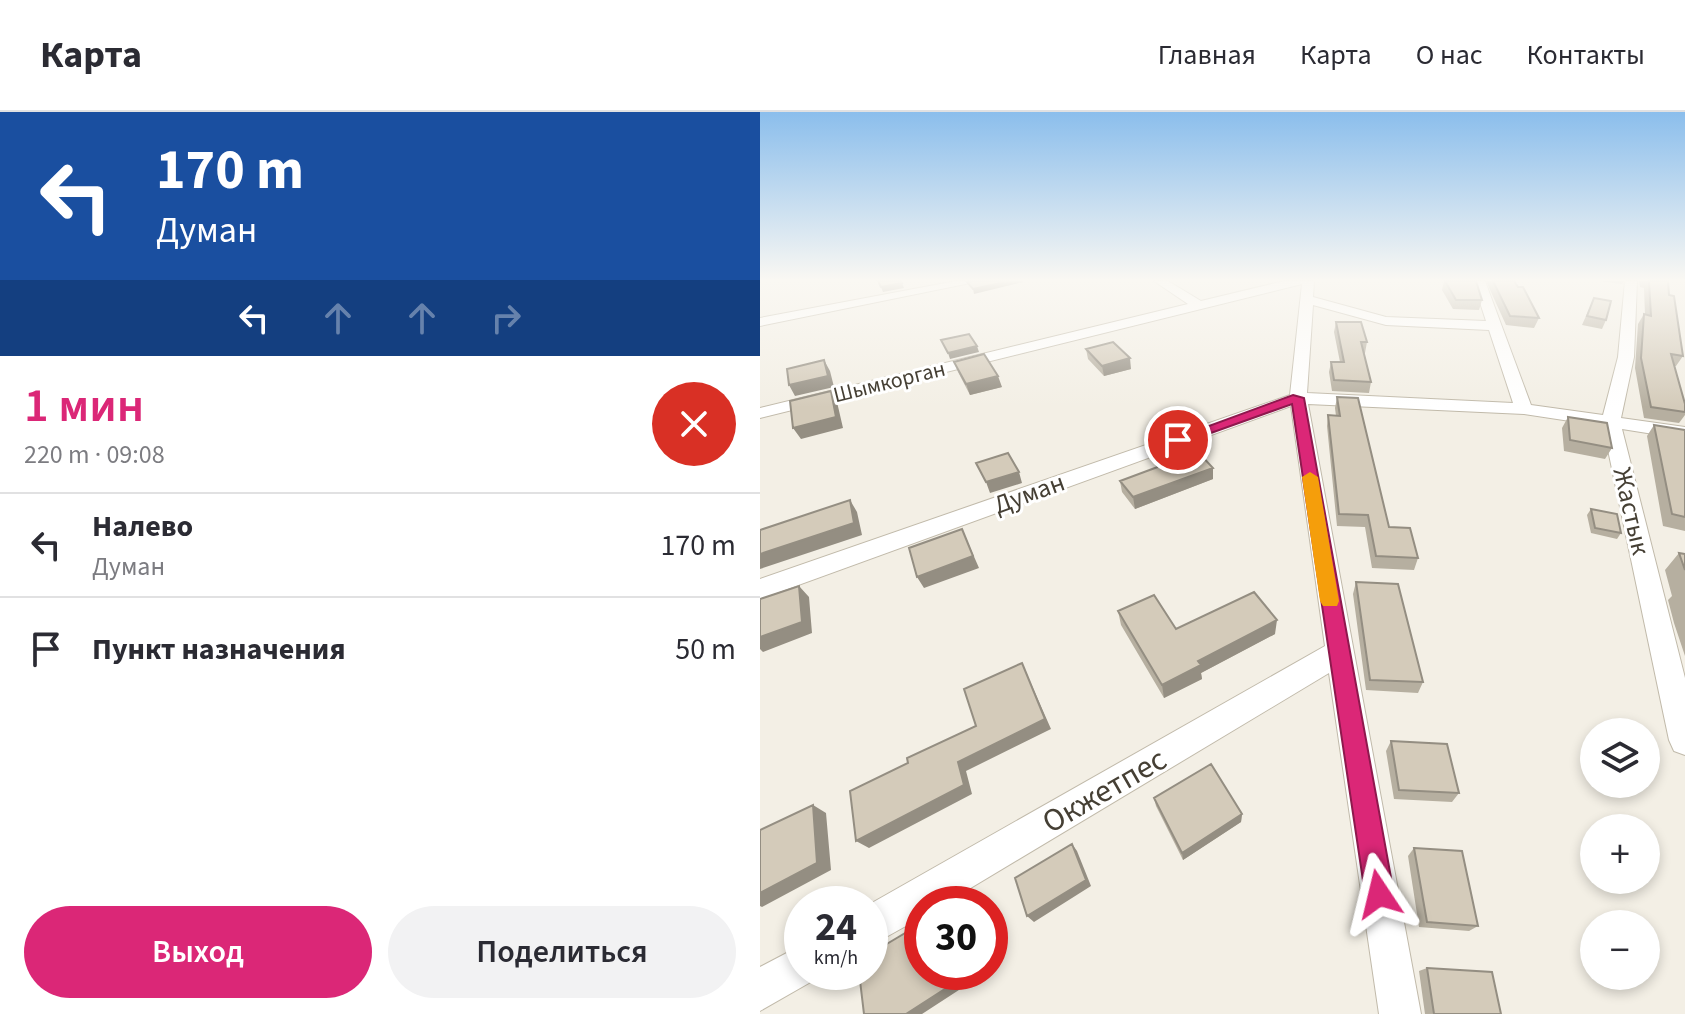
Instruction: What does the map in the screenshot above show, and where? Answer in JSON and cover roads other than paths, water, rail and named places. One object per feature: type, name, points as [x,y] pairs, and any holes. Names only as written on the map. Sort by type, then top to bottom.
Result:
[{"type":"street","name":"Шымкорган","points":[[760,413],[1125,323]]},
{"type":"street","points":[[1303,323],[1298,398],[1400,1014]]},
{"type":"street","points":[[1432,323],[1495,326]]},
{"type":"street","points":[[1494,323],[1524,409]]},
{"type":"street","name":"Жастык","points":[[1628,323],[1626,357],[1611,421],[1685,740]]},
{"type":"street","points":[[1298,398],[1524,409],[1685,433]]},
{"type":"street","name":"Думан","points":[[760,589],[1298,398]]},
{"type":"street","name":"Окжетпес","points":[[888,916],[1338,653]]},
{"type":"street","points":[[760,990],[784,976]]}]
